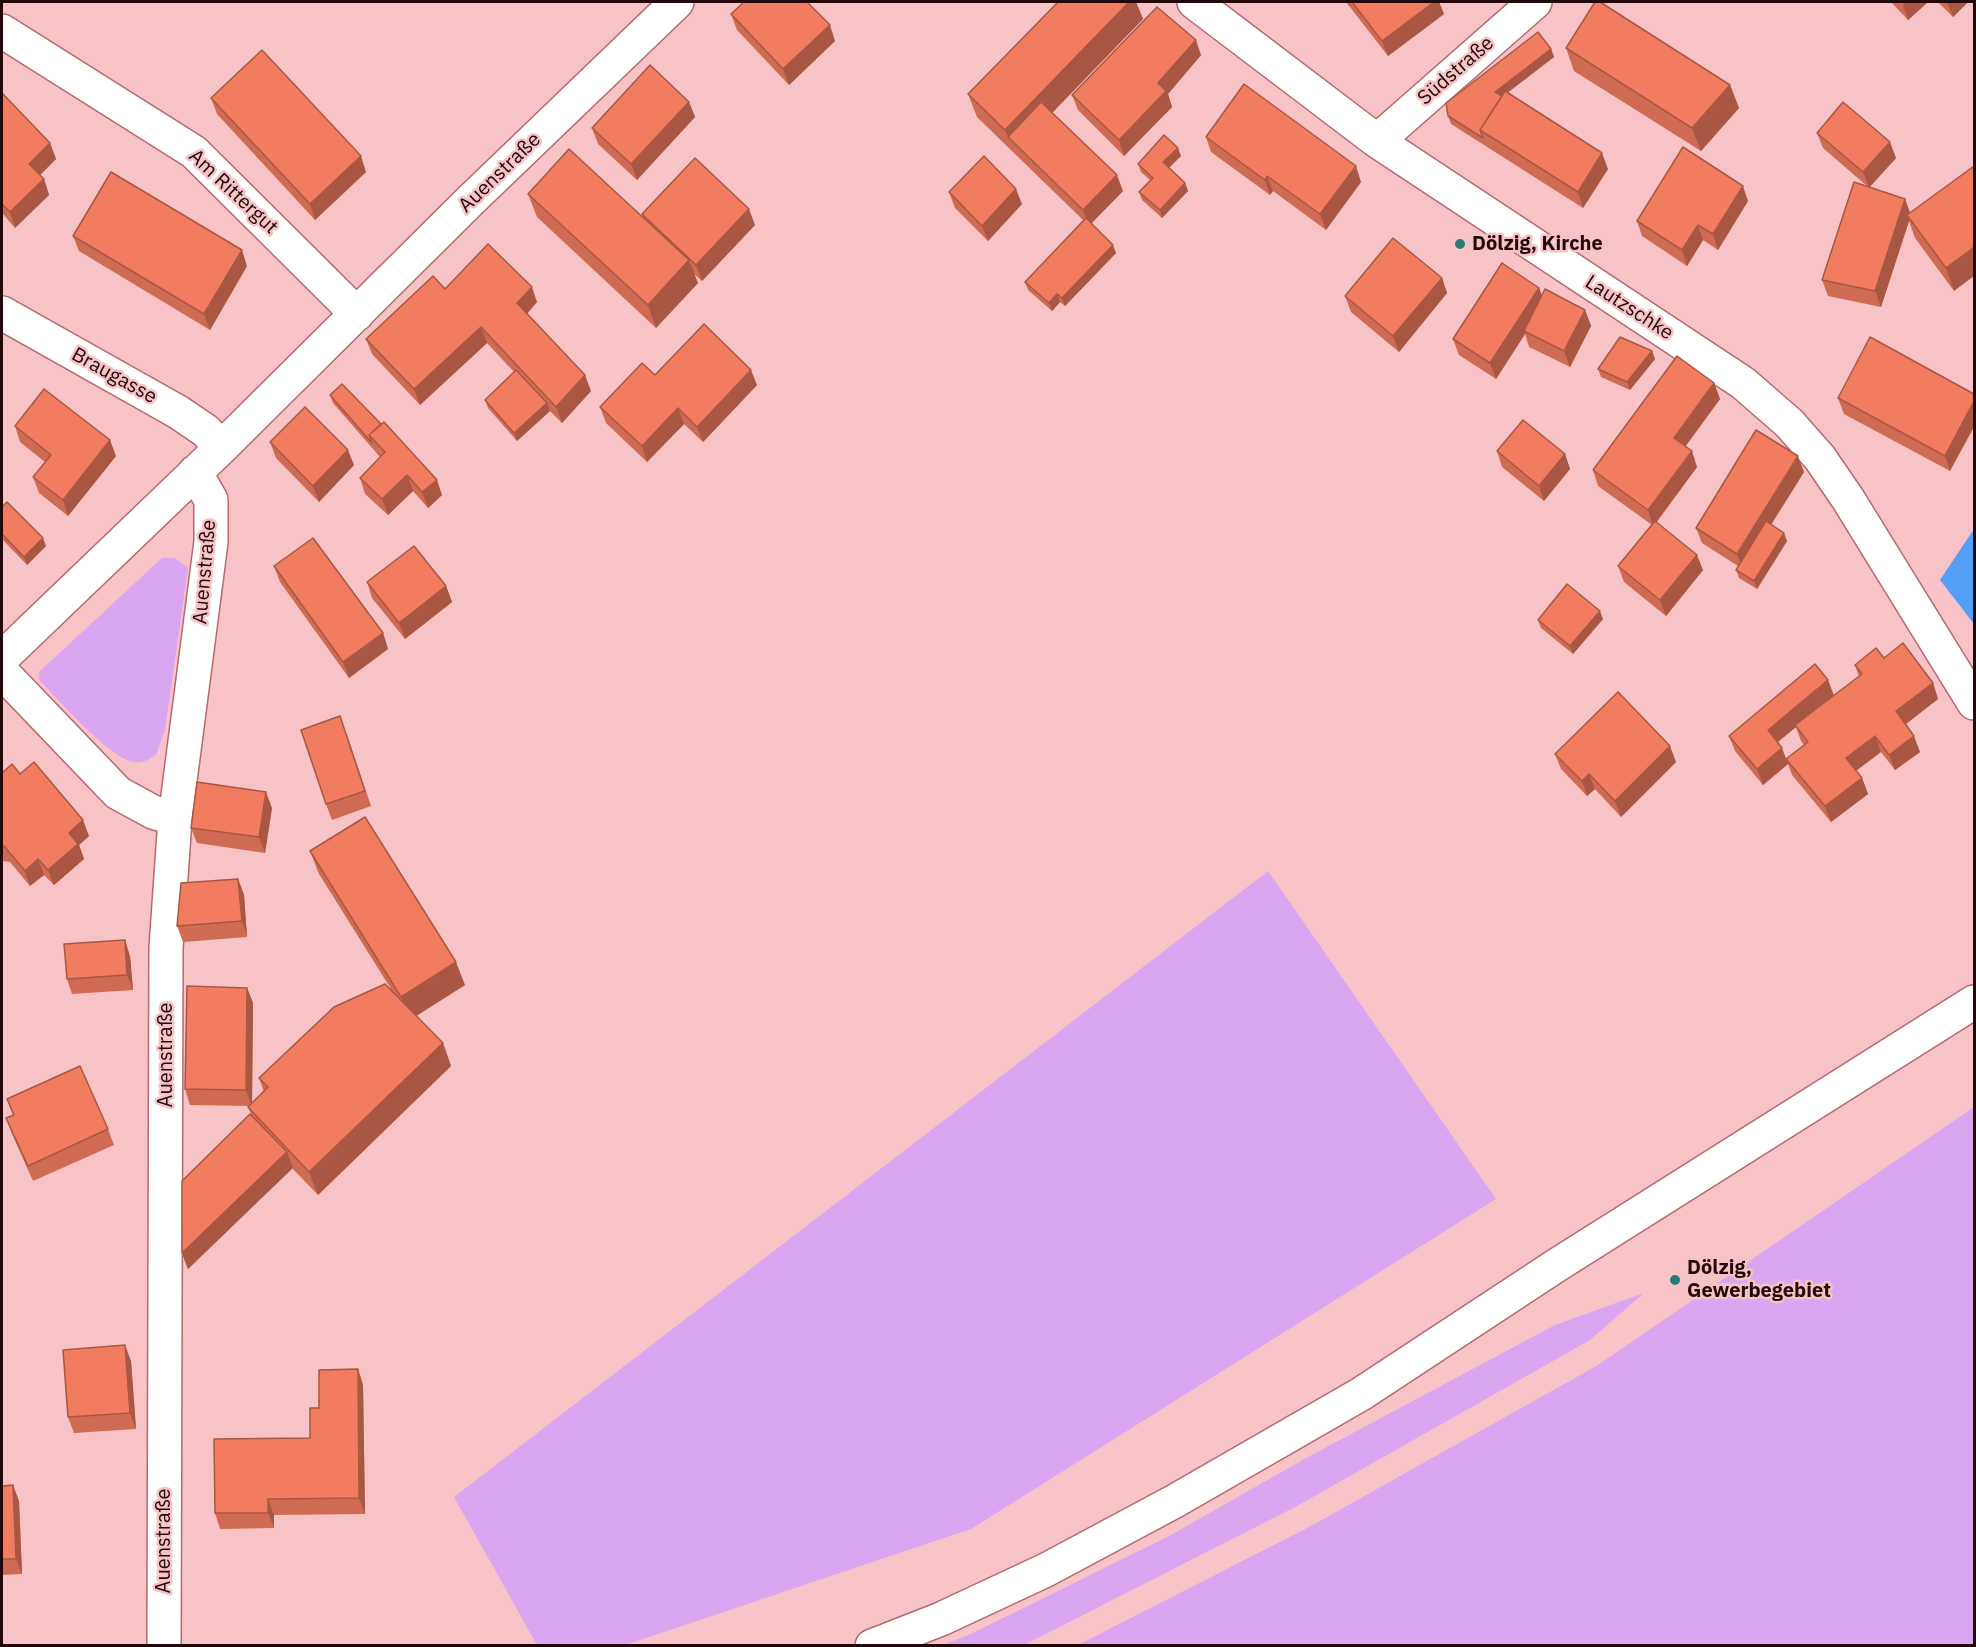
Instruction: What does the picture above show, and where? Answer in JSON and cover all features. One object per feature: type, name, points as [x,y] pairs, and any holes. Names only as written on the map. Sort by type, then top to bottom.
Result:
[{"type":"street","name":"Auenstraße","points":[[2,658],[221,448],[471,200],[677,2]]},
{"type":"street","name":"Lautzschke","points":[[1194,2],[1377,141],[1743,383],[1789,423],[1820,458],[1848,499],[1974,703]]},
{"type":"street","name":"Südstraße","points":[[1377,141],[1536,2]]},
{"type":"street","name":"Am Rittergut","points":[[2,31],[194,152],[357,314]]},
{"type":"street","name":"Braugasse","points":[[2,313],[178,412],[206,431],[221,448]]},
{"type":"street","name":"Auenstraße","points":[[164,1646],[166,948],[175,819],[211,542],[211,500],[195,472]]},
{"type":"street","points":[[2,672],[118,794],[153,812],[175,819]]},
{"type":"street","points":[[872,1646],[941,1619],[1046,1570],[1175,1501],[1361,1394],[1557,1265],[1974,1002]]},
{"type":"shaded area","points":[[162,558],[175,558],[188,568],[165,730],[156,755],[146,761],[134,762],[124,758],[98,740],[39,680],[39,672]]},
{"type":"shaded area","points":[[1268,871],[1496,1199],[971,1529],[625,1645],[537,1645],[454,1497]]},
{"type":"shaded area","points":[[1974,1107],[1974,1645],[1078,1645],[1311,1526],[1598,1365]]},
{"type":"shaded area","points":[[1644,1293],[1590,1340],[1297,1506],[1024,1645],[943,1645],[971,1634],[1171,1535],[1308,1457],[1555,1325]]},
{"type":"water","points":[[1974,529],[1974,624],[1940,580]]},
{"type":"building","points":[[744,2],[807,2],[830,25],[783,69],[731,14]]},
{"type":"building","points":[[1058,2],[1129,2],[1005,130],[968,94]]},
{"type":"building","points":[[1352,2],[1434,2],[1382,41]]},
{"type":"building","points":[[1595,2],[1600,2],[1730,85],[1692,128],[1566,48]]},
{"type":"building","points":[[1157,7],[1196,40],[1158,83],[1166,91],[1119,140],[1072,95]]},
{"type":"building","points":[[1538,32],[1551,49],[1495,92],[1502,96],[1480,130],[1483,138],[1448,116],[1446,103]]},
{"type":"building","points":[[262,50],[361,156],[310,204],[211,98]]},
{"type":"building","points":[[650,65],[689,102],[631,164],[592,128]]},
{"type":"building","points":[[1244,84],[1356,166],[1320,214],[1267,176],[1265,180],[1206,137]]},
{"type":"building","points":[[1505,91],[1602,153],[1578,192],[1480,130]]},
{"type":"building","points":[[2,93],[50,143],[29,164],[44,179],[10,212],[2,204]]},
{"type":"building","points":[[1041,102],[1117,175],[1083,210],[1008,137]]},
{"type":"building","points":[[1843,102],[1890,142],[1863,172],[1817,133]]},
{"type":"building","points":[[1164,135],[1178,148],[1163,162],[1185,183],[1160,210],[1139,192],[1153,178],[1138,164]]},
{"type":"building","points":[[1683,147],[1743,186],[1713,234],[1698,225],[1682,250],[1637,221]]},
{"type":"building","points":[[569,149],[689,260],[648,305],[528,194]]},
{"type":"building","points":[[984,156],[1016,189],[982,226],[949,192]]},
{"type":"building","points":[[695,158],[749,209],[696,265],[642,214]]},
{"type":"building","points":[[1974,166],[1974,247],[1946,268],[1907,215]]},
{"type":"building","points":[[111,172],[242,250],[204,314],[73,236]]},
{"type":"building","points":[[1854,182],[1905,199],[1875,291],[1822,280]]},
{"type":"building","points":[[1086,218],[1113,245],[1062,298],[1057,294],[1049,303],[1025,282]]},
{"type":"building","points":[[1393,238],[1442,278],[1393,336],[1345,296]]},
{"type":"building","points":[[488,244],[532,287],[517,303],[585,375],[556,407],[481,327],[414,389],[366,339],[433,276],[445,289]]},
{"type":"building","points":[[1502,263],[1539,288],[1490,363],[1453,339]]},
{"type":"building","points":[[1545,289],[1585,310],[1564,351],[1524,331]]},
{"type":"building","points":[[704,324],[751,370],[697,427],[678,408],[642,446],[600,407],[642,363],[655,375]]},
{"type":"building","points":[[1620,337],[1652,351],[1627,382],[1598,369]]},
{"type":"building","points":[[1870,337],[1974,394],[1974,401],[1945,456],[1838,398]]},
{"type":"building","points":[[1677,356],[1714,383],[1674,438],[1692,451],[1648,510],[1593,470]]},
{"type":"building","points":[[516,370],[547,403],[514,433],[485,400]]},
{"type":"building","points":[[342,384],[381,424],[369,435],[372,443],[330,395]]},
{"type":"building","points":[[44,389],[110,440],[63,500],[33,477],[51,455],[15,426]]},
{"type":"building","points":[[305,407],[348,450],[313,486],[270,442]]},
{"type":"building","points":[[1523,420],[1565,454],[1539,486],[1497,451]]},
{"type":"building","points":[[384,422],[437,480],[422,492],[407,475],[382,499],[360,478],[385,452],[369,435]]},
{"type":"building","points":[[1756,430],[1798,456],[1737,554],[1696,528]]},
{"type":"building","points":[[7,502],[43,538],[24,557],[2,534],[2,507]]},
{"type":"building","points":[[1655,521],[1697,555],[1660,600],[1618,566]]},
{"type":"building","points":[[1766,521],[1784,533],[1754,581],[1736,570]]},
{"type":"building","points":[[313,538],[383,633],[343,662],[274,566]]},
{"type":"building","points":[[414,546],[446,586],[399,623],[367,582]]},
{"type":"building","points":[[1567,584],[1600,611],[1570,646],[1538,620]]},
{"type":"building","points":[[1903,643],[1933,683],[1896,711],[1914,736],[1889,755],[1875,736],[1846,758],[1862,778],[1825,806],[1786,759],[1808,742],[1795,725],[1862,674],[1855,665],[1876,648],[1884,658]]},
{"type":"building","points":[[1815,664],[1828,680],[1768,730],[1782,748],[1757,769],[1729,736]]},
{"type":"building","points":[[1618,692],[1670,746],[1615,801],[1589,774],[1582,781],[1555,754]]},
{"type":"building","points":[[340,716],[365,791],[326,804],[301,730]]},
{"type":"building","points":[[34,762],[83,820],[69,833],[78,844],[48,870],[38,859],[25,871],[2,846],[2,773],[12,764],[20,774]]},
{"type":"building","points":[[197,782],[266,792],[259,837],[191,828]]},
{"type":"building","points":[[365,817],[456,962],[401,997],[310,851]]},
{"type":"building","points":[[238,879],[242,921],[177,926],[181,883]]},
{"type":"building","points":[[125,940],[127,975],[67,979],[64,944]]},
{"type":"building","points":[[385,984],[443,1043],[309,1172],[248,1107],[268,1087],[259,1078],[334,1007]]},
{"type":"building","points":[[187,986],[247,988],[246,1090],[185,1089]]},
{"type":"building","points":[[80,1066],[108,1129],[28,1166],[6,1118],[14,1115],[7,1099]]},
{"type":"building","points":[[250,1114],[287,1152],[182,1253],[182,1181]]},
{"type":"building","points":[[125,1345],[130,1413],[68,1417],[63,1350]]},
{"type":"building","points":[[358,1369],[359,1498],[268,1499],[268,1513],[215,1513],[214,1439],[310,1438],[310,1408],[319,1408],[319,1370]]},
{"type":"building","points":[[13,1485],[16,1559],[2,1559],[2,1486]]},
{"type":"place","name":"Dölzig, Kirche","points":[[1460,244]]},
{"type":"place","name":"Dölzig, Gewerbegebiet","points":[[1675,1280]]}]
